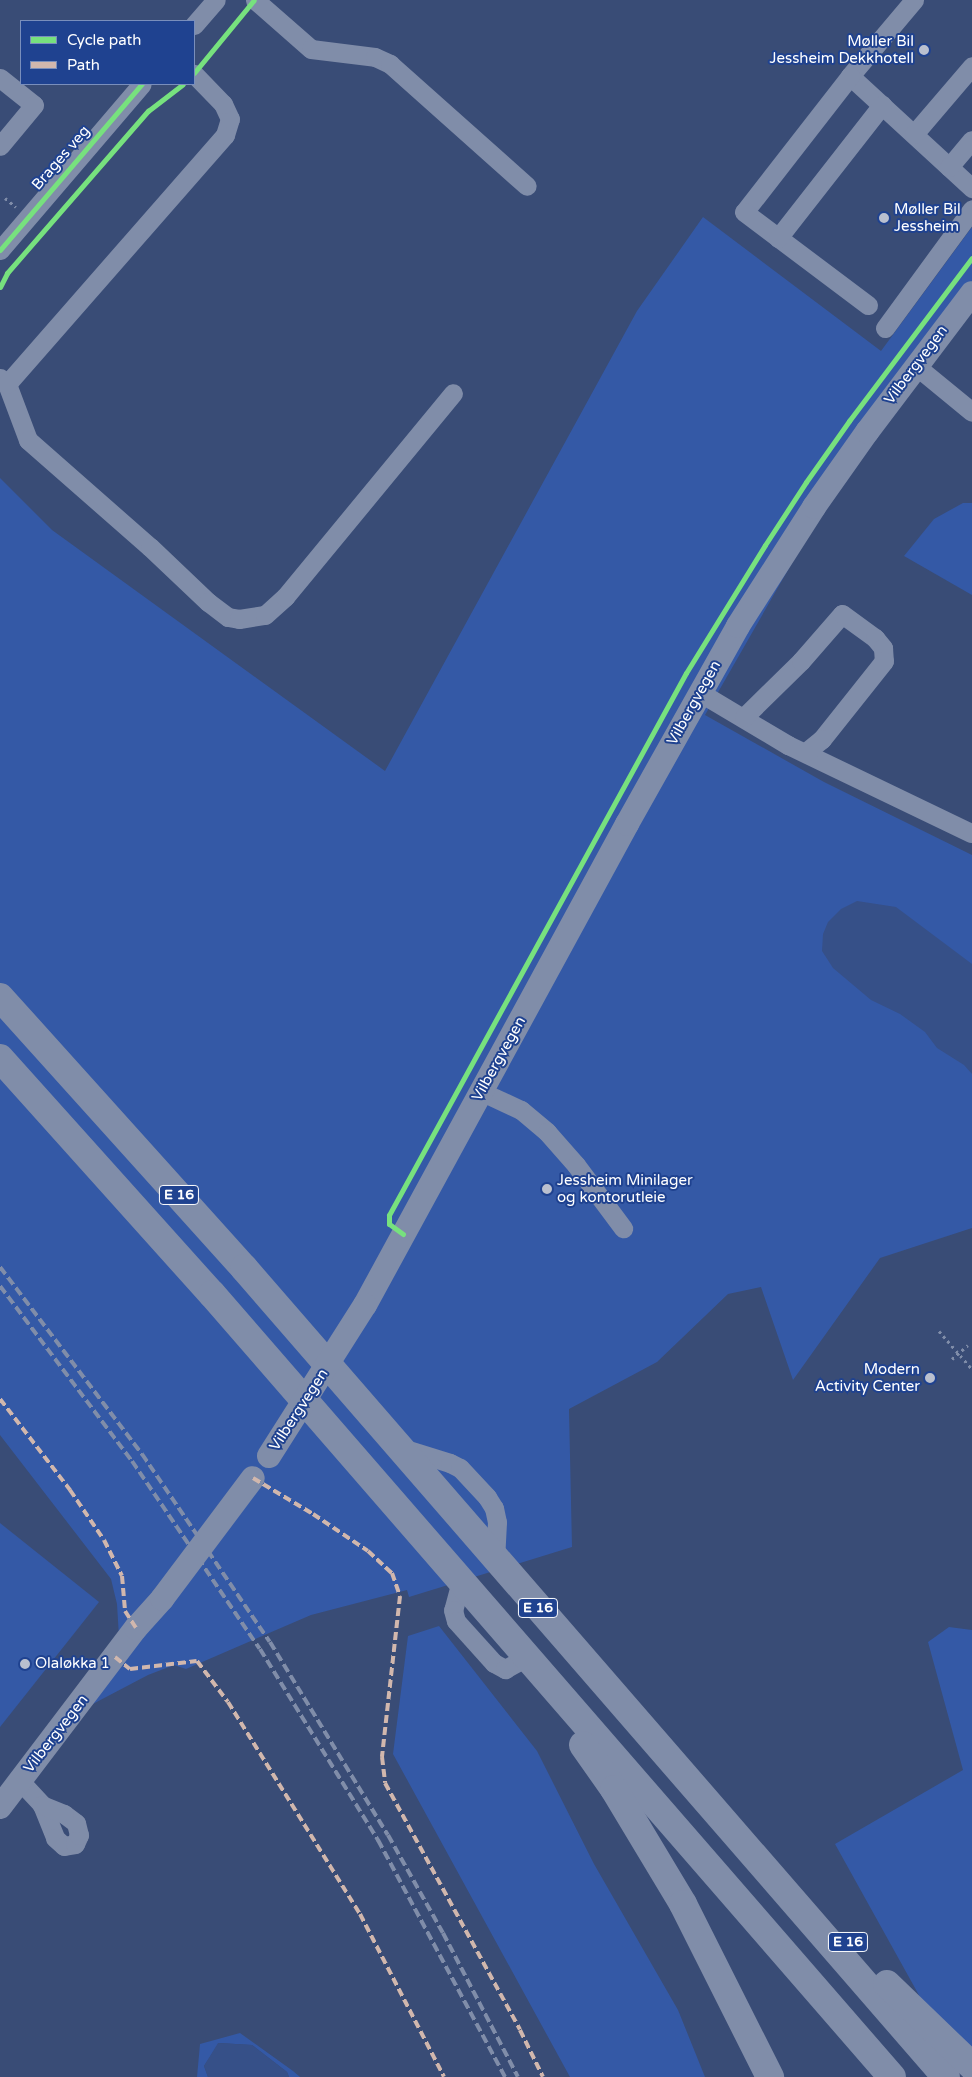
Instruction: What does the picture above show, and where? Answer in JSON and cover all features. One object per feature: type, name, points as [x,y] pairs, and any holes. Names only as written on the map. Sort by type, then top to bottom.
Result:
[{"type":"highway","name":"E 16","points":[[0,997],[225,1247],[946,2077]]},
{"type":"highway","name":"E 16","points":[[0,1058],[205,1286],[892,2077]]},
{"type":"highway","name":"E 16","points":[[527,1657],[533,1683],[569,1726],[614,1789],[672,1885],[710,1956],[770,2077]]},
{"type":"highway","name":"E 16","points":[[723,1821],[756,1836],[863,1960],[972,2066]]},
{"type":"main road","name":"Vilbergvegen","points":[[0,1807],[269,1456],[365,1305],[699,692],[738,626],[814,507],[916,366],[969,303]]},
{"type":"street","points":[[195,24],[216,0]]},
{"type":"street","points":[[255,0],[311,49],[375,57],[390,64],[526,186]]},
{"type":"street","points":[[868,306],[744,212],[850,76],[914,0]]},
{"type":"street","points":[[914,134],[972,66]]},
{"type":"street","points":[[195,75],[223,104],[230,119],[225,135],[3,381],[28,440],[150,547],[208,602],[228,617],[239,619],[265,615],[285,597],[453,393]]},
{"type":"street","points":[[850,76],[972,188]]},
{"type":"street","points":[[0,78],[34,105],[0,146]]},
{"type":"street","name":"Brages veg","points":[[0,250],[27,216],[141,85]]},
{"type":"street","points":[[778,238],[882,105]]},
{"type":"street","points":[[949,167],[972,140]]},
{"type":"street","points":[[885,328],[972,209]]},
{"type":"street","points":[[916,366],[972,412]]},
{"type":"street","points":[[744,717],[801,661],[842,614],[875,638],[883,648],[884,661],[822,739],[806,752]]},
{"type":"street","points":[[699,692],[744,717],[788,745],[972,833]]},
{"type":"street","points":[[482,1092],[521,1110],[547,1132],[576,1164],[623,1228]]},
{"type":"street","points":[[20,1781],[42,1806]]},
{"type":"path","points":[[939,1331],[972,1369]]},
{"type":"path","points":[[952,1359],[968,1345]]},
{"type":"shaded area","points":[[703,217],[881,351],[972,227],[972,310],[820,514],[705,715],[824,782],[972,855],[972,1228],[880,1258],[793,1380],[761,1287],[728,1294],[657,1362],[569,1409],[572,1547],[409,1597],[407,1590],[311,1615],[186,1669],[174,1665],[148,1675],[70,1716],[119,1637],[117,1604],[111,1579],[0,1435],[0,478],[52,530],[385,771],[637,311]]},
{"type":"shaded area","points":[[963,503],[972,503],[972,595],[904,556],[934,519]]},
{"type":"shaded area","points":[[857,901],[896,907],[972,964],[972,1074],[964,1065],[937,1048],[925,1032],[900,1014],[871,1000],[833,968],[822,951],[823,934],[828,922],[841,909]]},
{"type":"shaded area","name":"Olaløkka 1","points":[[0,1523],[99,1602],[0,1727]]},
{"type":"shaded area","points":[[439,1626],[537,1751],[594,1864],[678,2010],[705,2077],[570,2077],[393,1754],[408,1636]]},
{"type":"shaded area","points":[[949,1627],[972,1630],[972,2054],[935,2024],[835,1844],[963,1770],[928,1642]]},
{"type":"shaded area","points":[[240,2033],[300,2077],[289,2077],[287,2072],[252,2045],[219,2043],[204,2066],[208,2077],[197,2077],[200,2044]]},
{"type":"shaded area","points":[[218,2043],[252,2045],[287,2072],[289,2077],[208,2077],[204,2066]]},
{"type":"railway","points":[[0,1267],[142,1454],[270,1642],[388,1835],[443,1933],[518,2077]]},
{"type":"railway","points":[[0,1286],[132,1461],[260,1649],[378,1840],[505,2077]]},
{"type":"marked path","points":[[0,1399],[70,1490],[104,1540],[122,1576],[125,1611],[136,1628]]},
{"type":"marked path","points":[[253,1478],[313,1514],[368,1551],[392,1573],[400,1596],[382,1757],[385,1783],[520,2030],[543,2077]]},
{"type":"marked path","points":[[115,1657],[130,1669],[197,1661],[228,1702],[360,1914],[444,2077]]},
{"type":"cycle path","points":[[195,72],[254,0]]},
{"type":"cycle path","points":[[0,250],[141,85]]},
{"type":"cycle path","points":[[0,287],[7,273],[148,111],[182,85]]},
{"type":"cycle path","points":[[403,1234],[389,1224],[389,1215],[686,673],[806,482],[849,421],[972,258]]},
{"type":"place","name":"Møller Bil Jessheim Dekkhotell","points":[[924,50]]},
{"type":"place","name":"Møller Bil Jessheim","points":[[884,218]]},
{"type":"place","name":"Jessheim Minilager og kontorutleie","points":[[547,1189]]},
{"type":"place","name":"Modern Activity Center","points":[[930,1378]]},
{"type":"place","name":"Olaløkka 1","points":[[25,1664]]}]
